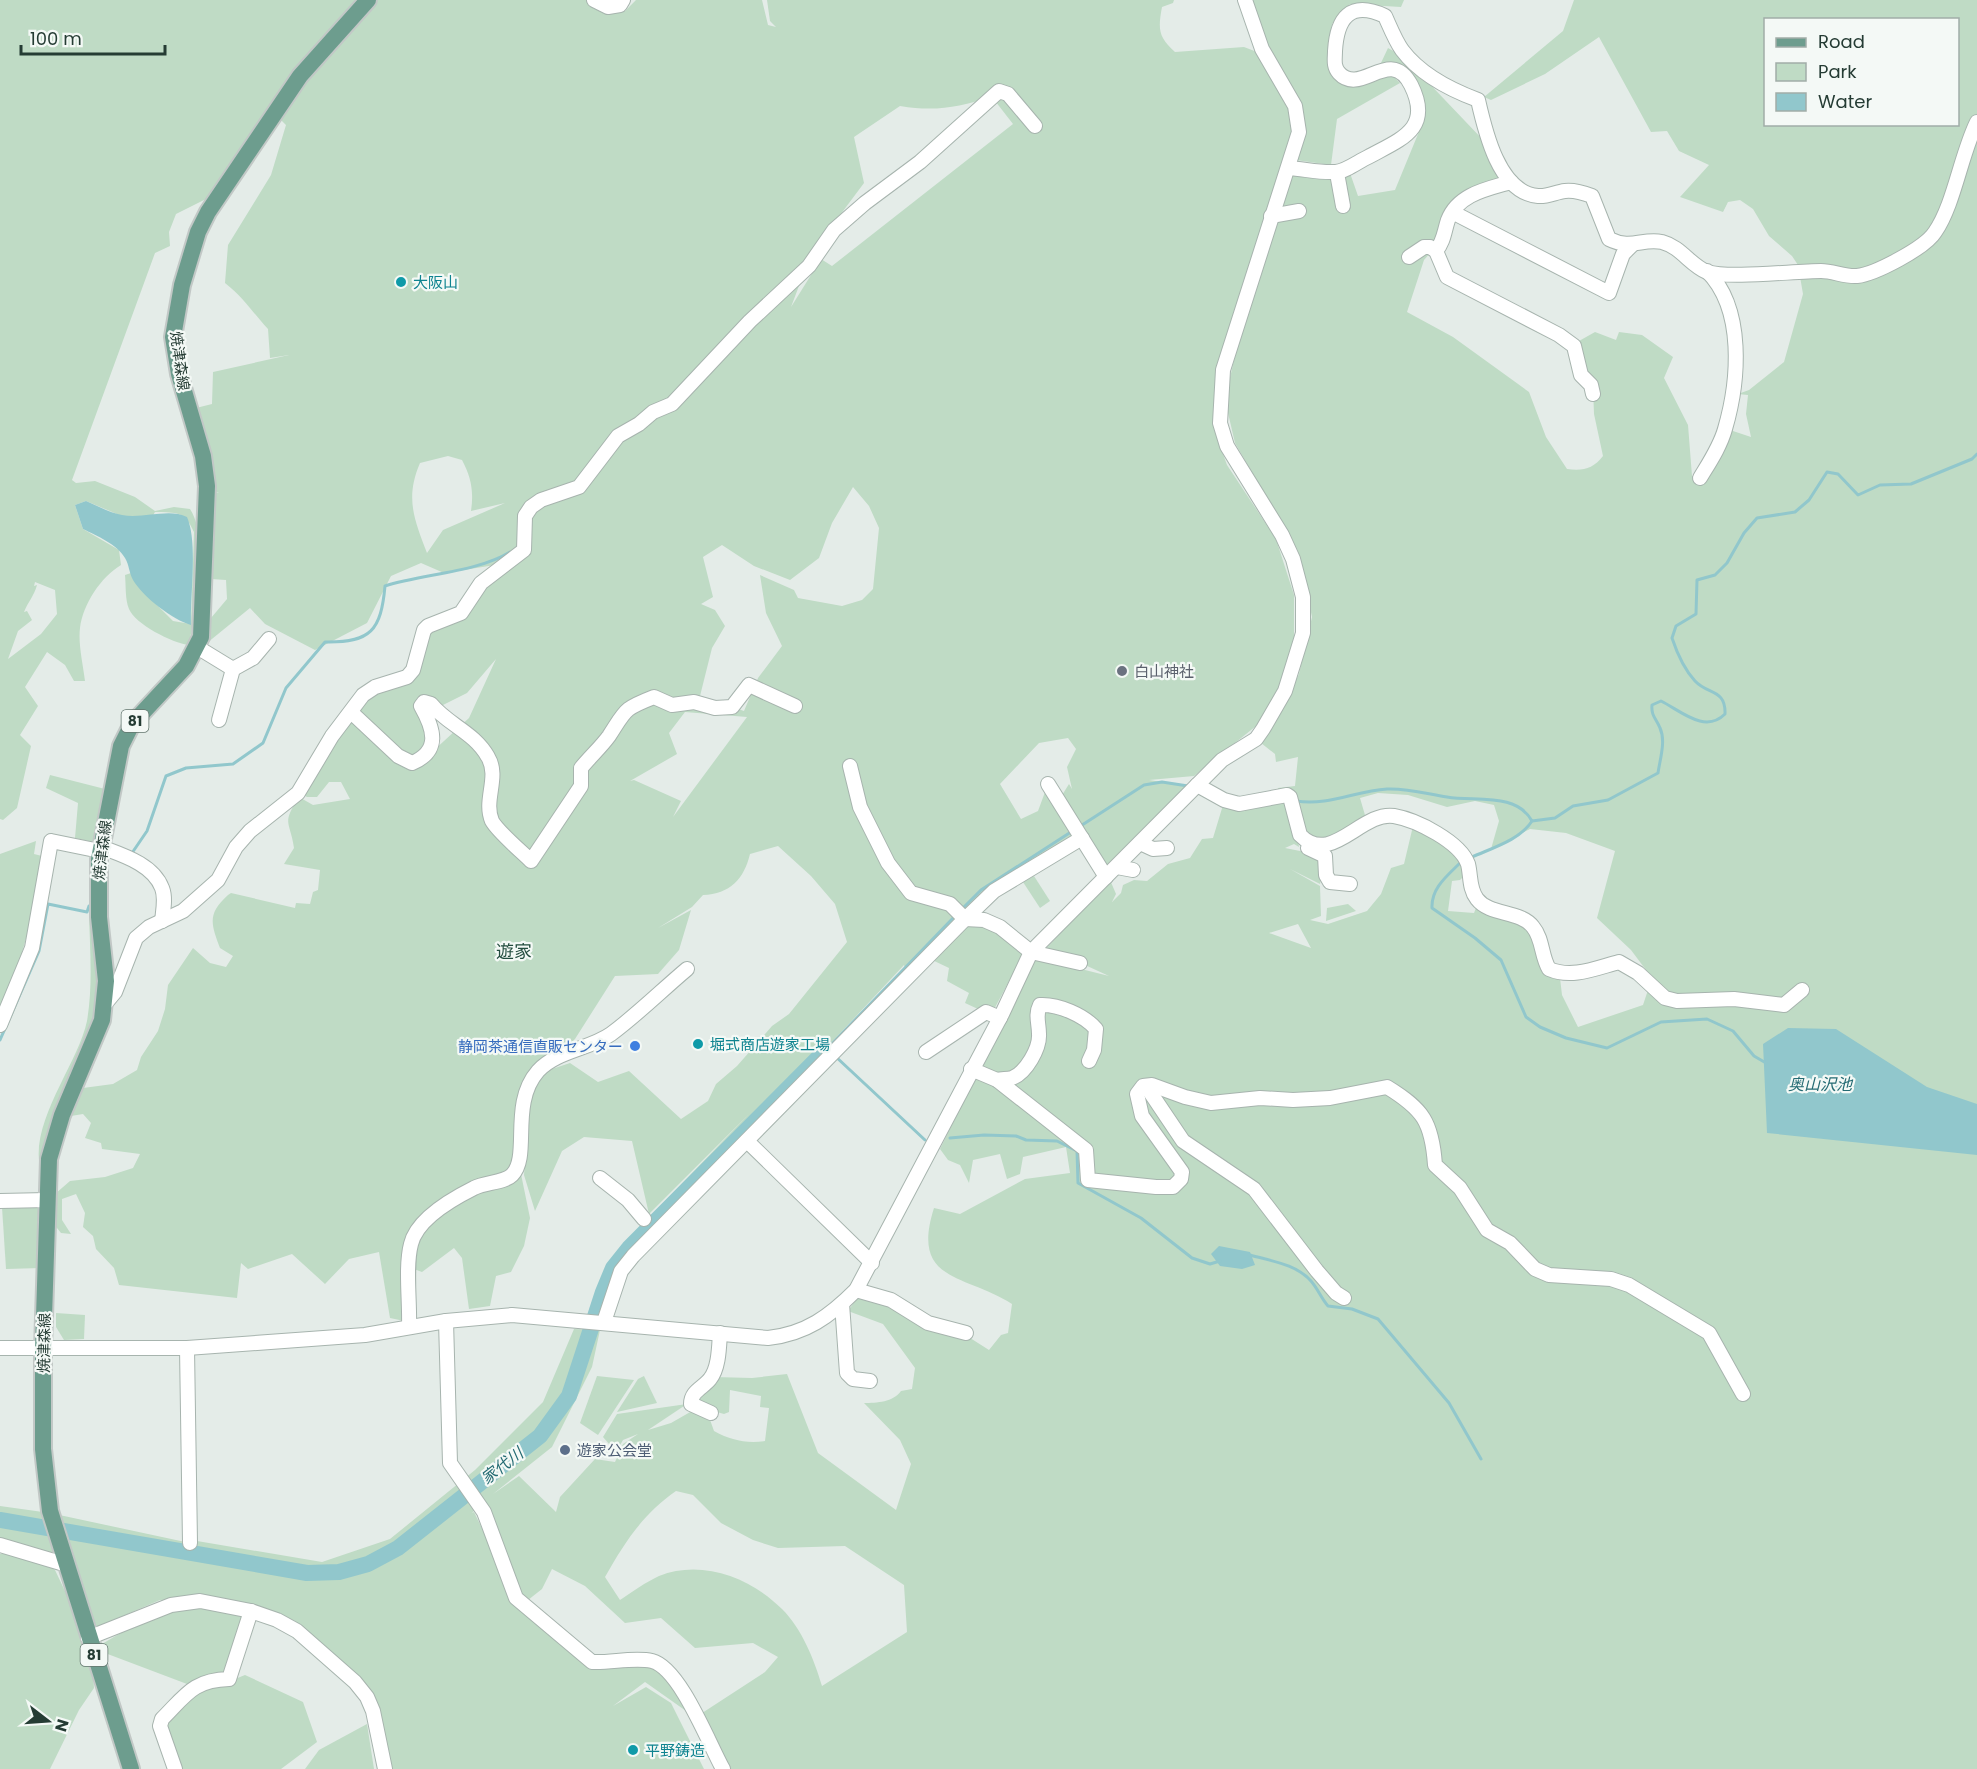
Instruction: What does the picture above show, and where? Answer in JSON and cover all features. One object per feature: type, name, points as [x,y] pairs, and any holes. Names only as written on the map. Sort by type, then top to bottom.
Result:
[{"type":"main road","name":"焼津森線","points":[[131,1769],[64,1563],[50,1511],[43,1449],[43,1348],[49,1159],[62,1115],[95,1042],[105,1004],[98,883],[100,849],[121,746],[132,724],[186,666],[201,637],[207,486],[203,456],[178,374],[173,337],[182,285],[198,232],[208,212],[300,76],[368,0]]},
{"type":"street","points":[[594,0],[608,7],[620,5],[623,0]]},
{"type":"street","points":[[0,1348],[187,1348],[366,1335],[409,1326],[512,1315],[768,1338],[789,1336],[823,1320],[856,1290],[1000,1018],[1031,952],[1222,760],[1256,739],[1285,691],[1303,633],[1303,597],[1293,559],[1282,535],[1227,446],[1220,423],[1223,370],[1299,132],[1295,106],[1262,49],[1245,0]]},
{"type":"street","points":[[1289,168],[1337,173],[1405,137],[1415,127],[1419,114],[1410,84],[1397,69],[1386,68],[1359,79],[1348,78],[1340,74],[1334,65],[1337,26],[1347,12],[1363,7],[1385,16],[1402,50],[1429,75],[1453,91],[1478,100],[1486,136],[1511,182],[1525,193],[1539,196],[1567,190],[1592,196],[1609,239],[1621,245],[1660,242],[1677,248],[1718,283],[1734,332],[1735,362],[1725,430],[1700,478]]},
{"type":"street","points":[[105,1004],[115,992],[136,938],[149,927],[183,911],[203,896],[218,880],[236,846],[250,831],[298,793],[332,736],[363,695],[375,687],[406,677],[412,670],[424,630],[428,626],[461,613],[481,583],[524,550],[525,516],[531,507],[541,500],[579,487],[618,436],[639,424],[653,412],[672,404],[750,321],[809,266],[834,230],[865,203],[920,162],[999,91],[1008,94],[1035,126]]},
{"type":"street","points":[[1707,272],[1823,271],[1856,276],[1883,267],[1922,244],[1935,232],[1948,201],[1965,146],[1977,122]]},
{"type":"street","points":[[1337,173],[1343,206]]},
{"type":"street","points":[[1436,251],[1443,241],[1449,218],[1467,196],[1511,182]]},
{"type":"street","points":[[1271,216],[1299,211]]},
{"type":"street","points":[[1454,213],[1610,293],[1623,254],[1633,244]]},
{"type":"street","points":[[1409,257],[1424,247],[1430,247],[1436,251],[1447,277],[1559,335],[1574,346],[1581,375],[1591,385],[1593,394]]},
{"type":"street","points":[[219,720],[233,669],[252,658],[269,639]]},
{"type":"street","points":[[196,647],[233,669]]},
{"type":"street","points":[[351,712],[398,756],[412,763],[423,758],[432,748],[432,736],[421,706],[424,702],[430,704],[472,736],[490,758],[494,775],[490,808],[493,822],[531,861],[581,786],[581,768],[609,736],[619,716],[635,704],[654,697],[672,705],[694,702],[715,708],[732,706],[749,684],[795,706]]},
{"type":"street","points":[[850,766],[860,807],[888,863],[911,893],[950,904],[960,914],[1000,927],[1031,952],[1080,963]]},
{"type":"street","points":[[1048,784],[1106,877]]},
{"type":"street","points":[[1194,788],[1231,803],[1239,804],[1279,795],[1292,802],[1304,847],[1325,856],[1326,875],[1330,882],[1350,884]]},
{"type":"street","points":[[1300,835],[1314,845],[1323,846],[1377,818],[1392,816],[1453,842],[1466,860],[1471,888],[1477,900],[1487,907],[1527,921],[1539,937],[1549,969],[1559,973],[1570,974],[1618,962],[1638,973],[1665,998],[1677,1001],[1734,999],[1784,1005],[1802,990]]},
{"type":"street","points":[[604,1322],[621,1271],[833,1054],[960,914],[1079,833]]},
{"type":"street","points":[[0,1025],[32,948],[51,841],[100,849],[130,858],[158,882],[164,898],[162,921]]},
{"type":"street","points":[[1140,843],[1153,849],[1167,848]]},
{"type":"street","points":[[1117,867],[1133,870]]},
{"type":"street","points":[[409,1326],[411,1245],[416,1232],[430,1217],[475,1187],[511,1177],[517,1168],[520,1156],[520,1113],[525,1093],[539,1071],[556,1059],[609,1035],[687,969]]},
{"type":"street","points":[[997,1080],[1012,1078],[1020,1073],[1037,1048],[1040,1034],[1037,1012],[1040,1005],[1052,1004],[1090,1022],[1096,1029],[1094,1050],[1089,1061]]},
{"type":"street","points":[[926,1052],[986,1012],[1000,1018]]},
{"type":"street","points":[[971,1069],[997,1080],[1086,1150],[1088,1180],[1156,1187],[1173,1186],[1181,1179],[1182,1172],[1142,1116],[1137,1094],[1146,1086],[1152,1085],[1185,1097],[1211,1103],[1260,1098],[1293,1100],[1330,1098],[1387,1087],[1411,1101],[1428,1122],[1433,1140],[1435,1165],[1460,1188],[1487,1230],[1510,1243],[1535,1269],[1549,1275],[1611,1279],[1629,1285],[1659,1305],[1688,1319],[1709,1333],[1743,1394]]},
{"type":"street","points":[[1146,1086],[1183,1141],[1254,1189],[1317,1271],[1336,1293],[1344,1298]]},
{"type":"street","points":[[747,1141],[872,1263]]},
{"type":"street","points":[[600,1178],[628,1200],[644,1219]]},
{"type":"street","points":[[0,1201],[47,1200]]},
{"type":"street","points":[[856,1290],[891,1300],[914,1317],[928,1323],[966,1334]]},
{"type":"street","points":[[842,1304],[847,1373],[853,1379],[870,1381]]},
{"type":"street","points":[[446,1321],[450,1463],[477,1500],[516,1598],[592,1662],[652,1661],[662,1665],[675,1677],[723,1769]]},
{"type":"street","points":[[711,1413],[691,1404],[691,1398],[702,1384],[710,1380],[717,1361],[720,1333]]},
{"type":"street","points":[[187,1348],[190,1544]]},
{"type":"street","points":[[0,1545],[64,1563]]},
{"type":"street","points":[[88,1638],[171,1605],[200,1601],[251,1611],[297,1631],[355,1682],[367,1697],[373,1711],[385,1769]]},
{"type":"street","points":[[175,1769],[160,1726],[162,1719],[192,1687],[208,1680],[229,1679],[251,1611]]},
{"type":"green space","points":[[0,0],[589,0],[594,9],[625,11],[636,0],[762,0],[768,25],[776,27],[770,21],[767,0],[1174,0],[1173,3],[1162,7],[1160,21],[1162,37],[1169,47],[1175,52],[1244,47],[1257,52],[1296,119],[1292,139],[1238,299],[1222,358],[1215,396],[1215,432],[1227,465],[1276,539],[1294,595],[1294,641],[1280,695],[1256,726],[1194,776],[1149,780],[1188,786],[1106,870],[1084,839],[965,918],[1000,931],[1024,953],[991,1015],[965,1003],[969,993],[947,981],[949,968],[928,958],[620,1269],[605,1315],[590,1310],[610,1264],[632,1235],[749,1114],[649,1214],[632,1141],[584,1137],[562,1151],[535,1211],[524,1175],[529,1104],[512,1177],[521,1174],[530,1218],[524,1246],[511,1272],[496,1276],[490,1306],[469,1309],[462,1258],[454,1248],[422,1272],[411,1268],[409,1322],[390,1318],[379,1252],[349,1259],[325,1284],[292,1254],[248,1269],[241,1263],[237,1298],[119,1285],[114,1268],[96,1249],[93,1236],[83,1227],[85,1213],[76,1194],[62,1199],[62,1220],[71,1234],[61,1233],[53,1223],[55,1194],[70,1181],[105,1177],[133,1168],[140,1154],[102,1149],[101,1143],[85,1138],[91,1123],[83,1114],[71,1116],[74,1100],[83,1088],[113,1084],[137,1070],[141,1057],[158,1031],[165,1009],[168,985],[193,948],[210,963],[226,967],[233,956],[220,948],[214,932],[213,920],[217,908],[228,895],[231,893],[295,908],[296,903],[310,904],[313,892],[318,890],[320,870],[284,864],[294,848],[288,818],[299,797],[313,805],[350,799],[341,782],[329,782],[317,797],[307,797],[297,792],[352,712],[374,691],[412,670],[421,639],[461,613],[508,563],[444,573],[421,563],[391,576],[367,623],[315,650],[265,624],[250,608],[207,643],[211,618],[227,599],[226,580],[211,579],[213,494],[219,492],[209,494],[192,409],[212,404],[213,372],[289,355],[270,358],[268,329],[225,283],[228,245],[271,175],[286,125],[276,115],[222,191],[176,214],[169,232],[170,246],[155,253],[72,480],[76,483],[95,481],[135,497],[155,511],[174,507],[190,509],[196,522],[200,556],[197,595],[189,645],[173,641],[155,632],[133,615],[127,601],[125,575],[131,573],[139,587],[173,621],[191,624],[194,532],[187,520],[179,514],[169,512],[155,512],[152,517],[124,517],[86,501],[75,505],[83,529],[119,550],[121,565],[94,592],[82,619],[80,641],[85,681],[74,681],[65,665],[47,652],[25,687],[38,706],[20,735],[31,746],[17,808],[3,820],[0,819]],"holes":[[[992,97],[1013,124],[832,266],[821,259],[791,307],[805,270],[793,278],[864,183],[854,137],[900,106],[947,108]],[[448,456],[462,460],[471,484],[471,511],[505,503],[443,530],[427,553],[413,508],[415,476],[420,463]],[[853,487],[869,506],[879,528],[873,589],[862,600],[842,606],[798,598],[794,590],[760,575],[766,613],[782,646],[758,678],[744,711],[700,696],[712,648],[725,626],[715,610],[701,604],[713,597],[703,557],[722,545],[754,566],[790,580],[819,558],[832,523]],[[35,582],[55,590],[57,614],[41,634],[8,659],[18,631],[32,620],[27,611],[24,612],[37,585],[34,586]],[[496,659],[469,718],[419,764],[432,736],[425,703],[435,709],[467,693]],[[685,712],[747,717],[673,817],[681,801],[634,780],[630,781],[677,754],[669,733]],[[1068,738],[1076,749],[1067,767],[1072,789],[1069,784],[1059,800],[1048,784],[1038,811],[1021,819],[1000,784],[1039,743]],[[778,846],[811,876],[835,904],[847,942],[789,1014],[772,1026],[737,1066],[716,1084],[708,1101],[681,1119],[629,1071],[598,1082],[570,1063],[537,1074],[575,1039],[615,976],[658,974],[679,950],[691,910],[658,928],[692,907],[703,895],[721,892],[728,888],[740,878],[750,854]],[[925,947],[837,1041],[829,1045],[904,965],[905,968]]]},
{"type":"green space","points":[[1248,0],[1404,0],[1401,7],[1350,4],[1332,24],[1329,63],[1337,78],[1387,70],[1400,83],[1337,119],[1331,165],[1296,160],[1288,81],[1258,27]]},
{"type":"green space","points":[[1574,0],[1977,0],[1977,1769],[723,1769],[696,1718],[645,1682],[613,1706],[646,1687],[671,1703],[704,1769],[385,1769],[367,1694],[295,1621],[261,1607],[199,1598],[160,1600],[95,1628],[68,1562],[33,1555],[55,1570],[91,1646],[94,1688],[79,1710],[50,1769],[0,1769],[0,1554],[8,1553],[0,1546],[0,1506],[50,1513],[190,1543],[197,1541],[322,1562],[390,1539],[475,1470],[543,1402],[574,1329],[600,1330],[592,1367],[552,1447],[493,1494],[519,1476],[556,1512],[560,1497],[595,1459],[615,1462],[623,1444],[638,1434],[623,1440],[616,1452],[603,1437],[617,1414],[687,1404],[648,1430],[671,1423],[692,1411],[709,1417],[714,1431],[726,1437],[745,1442],[765,1441],[769,1408],[760,1407],[761,1396],[730,1390],[729,1412],[724,1414],[696,1406],[714,1377],[752,1378],[787,1374],[818,1453],[896,1510],[911,1464],[900,1440],[864,1403],[884,1401],[894,1398],[901,1391],[912,1389],[915,1368],[883,1324],[848,1311],[862,1291],[967,1336],[989,1350],[1001,1335],[1008,1333],[1012,1304],[947,1273],[936,1263],[930,1250],[929,1232],[934,1208],[960,1214],[1025,1179],[1070,1173],[1066,1147],[1023,1157],[1020,1174],[1007,1179],[1000,1154],[973,1160],[969,1183],[960,1165],[948,1160],[940,1149],[1026,975],[1037,958],[1109,976],[1085,965],[1042,953],[1110,880],[1116,894],[1112,902],[1121,893],[1123,885],[1134,880],[1147,881],[1168,864],[1190,858],[1202,839],[1213,838],[1223,805],[1279,795],[1278,788],[1295,786],[1298,757],[1276,762],[1275,754],[1261,743],[1277,718],[1299,674],[1312,617],[1298,551],[1235,443],[1225,400],[1241,329],[1292,175],[1350,173],[1358,196],[1395,190],[1425,117],[1415,86],[1380,65],[1388,48],[1404,57],[1485,142],[1504,179],[1469,191],[1440,242],[1424,260],[1407,312],[1453,337],[1529,392],[1546,437],[1567,469],[1587,468],[1603,456],[1594,414],[1593,387],[1581,372],[1579,341],[1595,332],[1616,340],[1619,332],[1642,335],[1673,357],[1664,378],[1688,425],[1692,476],[1700,478],[1727,429],[1751,437],[1746,414],[1748,395],[1738,394],[1749,390],[1784,362],[1803,294],[1798,265],[1792,256],[1769,236],[1753,209],[1740,200],[1728,202],[1723,212],[1680,197],[1709,165],[1679,151],[1667,131],[1651,132],[1599,37],[1545,74],[1491,100],[1484,97],[1563,31]],"holes":[[[1378,793],[1408,795],[1447,807],[1475,801],[1494,805],[1499,821],[1491,849],[1530,829],[1566,833],[1615,851],[1597,918],[1631,950],[1652,978],[1643,1005],[1578,1027],[1562,995],[1560,978],[1534,928],[1478,903],[1474,913],[1448,911],[1452,881],[1460,880],[1467,873],[1454,847],[1413,826],[1404,864],[1391,868],[1381,894],[1367,911],[1328,924],[1310,920],[1321,916],[1320,886],[1290,869],[1320,884],[1325,856],[1285,848],[1294,844],[1299,847],[1292,805],[1305,840],[1336,841],[1367,822],[1360,798]],[[1298,924],[1311,948],[1269,933]],[[676,1491],[693,1495],[721,1523],[753,1540],[778,1548],[845,1546],[904,1585],[907,1632],[822,1686],[815,1665],[796,1626],[770,1598],[741,1580],[709,1571],[675,1571],[654,1578],[620,1600],[605,1577],[627,1541],[664,1500]],[[479,1505],[516,1598],[474,1512],[472,1513]],[[552,1569],[585,1586],[625,1623],[661,1618],[695,1648],[753,1643],[778,1657],[765,1672],[696,1717],[675,1677],[645,1661],[598,1662],[523,1604],[542,1589]]]},
{"type":"green space","points":[[50,775],[105,789],[97,843],[75,838],[78,803],[46,788]]},
{"type":"green space","points":[[36,841],[34,854],[42,856],[31,917],[15,974],[0,1012],[0,854]]},
{"type":"green space","points":[[1034,876],[1050,901],[1040,908],[1023,882]]},
{"type":"green space","points":[[1348,904],[1356,911],[1326,921],[1327,908]]},
{"type":"green space","points":[[94,906],[102,986],[98,1017],[42,1174],[39,1156],[46,1117],[74,1057],[87,1021],[91,981],[89,914]]},
{"type":"green space","points":[[42,1203],[41,1268],[6,1269],[2,1207]]},
{"type":"green space","points":[[56,1313],[85,1315],[84,1339],[64,1340],[56,1327]]},
{"type":"green space","points":[[597,1376],[634,1380],[598,1435],[580,1423]]},
{"type":"green space","points":[[644,1376],[657,1403],[617,1412],[638,1379]]},
{"type":"green space","points":[[206,1602],[246,1610],[230,1681],[245,1675],[303,1702],[317,1742],[281,1769],[178,1769],[163,1728],[197,1685],[187,1684],[105,1653],[102,1644],[139,1623],[164,1613]]},
{"type":"green space","points":[[367,1724],[374,1769],[305,1769],[319,1750]]},
{"type":"water","points":[[86,501],[122,515],[172,513],[187,517],[193,554],[191,625],[167,613],[151,600],[133,580],[121,553],[106,541],[83,529],[75,505]]},
{"type":"water","name":"奥山沢池","points":[[1788,1028],[1836,1029],[1927,1087],[1977,1104],[1977,1155],[1767,1133],[1763,1044]]},
{"type":"water","points":[[1219,1246],[1250,1252],[1255,1265],[1242,1269],[1220,1266],[1211,1254]]},
{"type":"waterway","points":[[1472,857],[1513,838],[1527,828],[1532,821],[1555,818],[1573,806],[1608,800],[1658,773],[1663,739],[1653,714],[1652,705],[1661,701],[1693,719],[1709,722],[1725,714],[1723,700],[1695,681],[1687,671],[1672,638],[1676,626],[1696,614],[1697,580],[1715,575],[1727,563],[1744,533],[1757,518],[1795,512],[1809,500],[1827,472],[1838,474],[1858,495],[1880,485],[1911,484],[1972,459],[1977,454]]},
{"type":"waterway","points":[[132,853],[147,831],[166,776],[186,768],[233,764],[263,743],[286,688],[325,642],[353,640],[371,631],[380,613],[385,586],[482,564],[510,552]]},
{"type":"waterway","points":[[1079,827],[1144,785],[1162,782],[1188,786]]},
{"type":"waterway","points":[[1296,801],[1320,802],[1375,790],[1402,789],[1447,797],[1505,802],[1525,812],[1532,821]]},
{"type":"waterway","points":[[962,909],[981,890],[1074,830]]},
{"type":"waterway","points":[[1461,862],[1437,888],[1432,908],[1475,938],[1501,960],[1526,1017],[1540,1027],[1566,1038],[1607,1048],[1661,1022],[1707,1019],[1733,1031],[1754,1056],[1766,1063]]},
{"type":"waterway","points":[[0,1040],[39,951],[48,904],[87,912],[89,906]]},
{"type":"waterway","points":[[830,1052],[827,1049],[955,916]]},
{"type":"waterway","name":"家代川","points":[[0,1520],[307,1573],[339,1572],[368,1564],[398,1548],[540,1436],[569,1396],[613,1268],[629,1248],[827,1049]]},
{"type":"waterway","points":[[835,1056],[925,1140]]},
{"type":"waterway","points":[[950,1138],[984,1135],[1057,1141],[1077,1151],[1078,1183],[1141,1218],[1192,1258],[1210,1264],[1220,1261]]},
{"type":"waterway","points":[[1250,1255],[1283,1264],[1305,1275],[1328,1306],[1352,1309],[1378,1319],[1449,1403],[1481,1459]]},
{"type":"place","name":"大阪山","points":[[401,282]]},
{"type":"place","name":"白山神社","points":[[1122,671]]},
{"type":"place","name":"堀式商店遊家工場","points":[[698,1044]]},
{"type":"place","name":"静岡茶通信直販センター","points":[[635,1046]]},
{"type":"place","name":"遊家公会堂","points":[[565,1450]]},
{"type":"place","name":"平野鋳造","points":[[633,1750]]},
{"type":"district","name":"遊家","points":[[514,951]]}]
